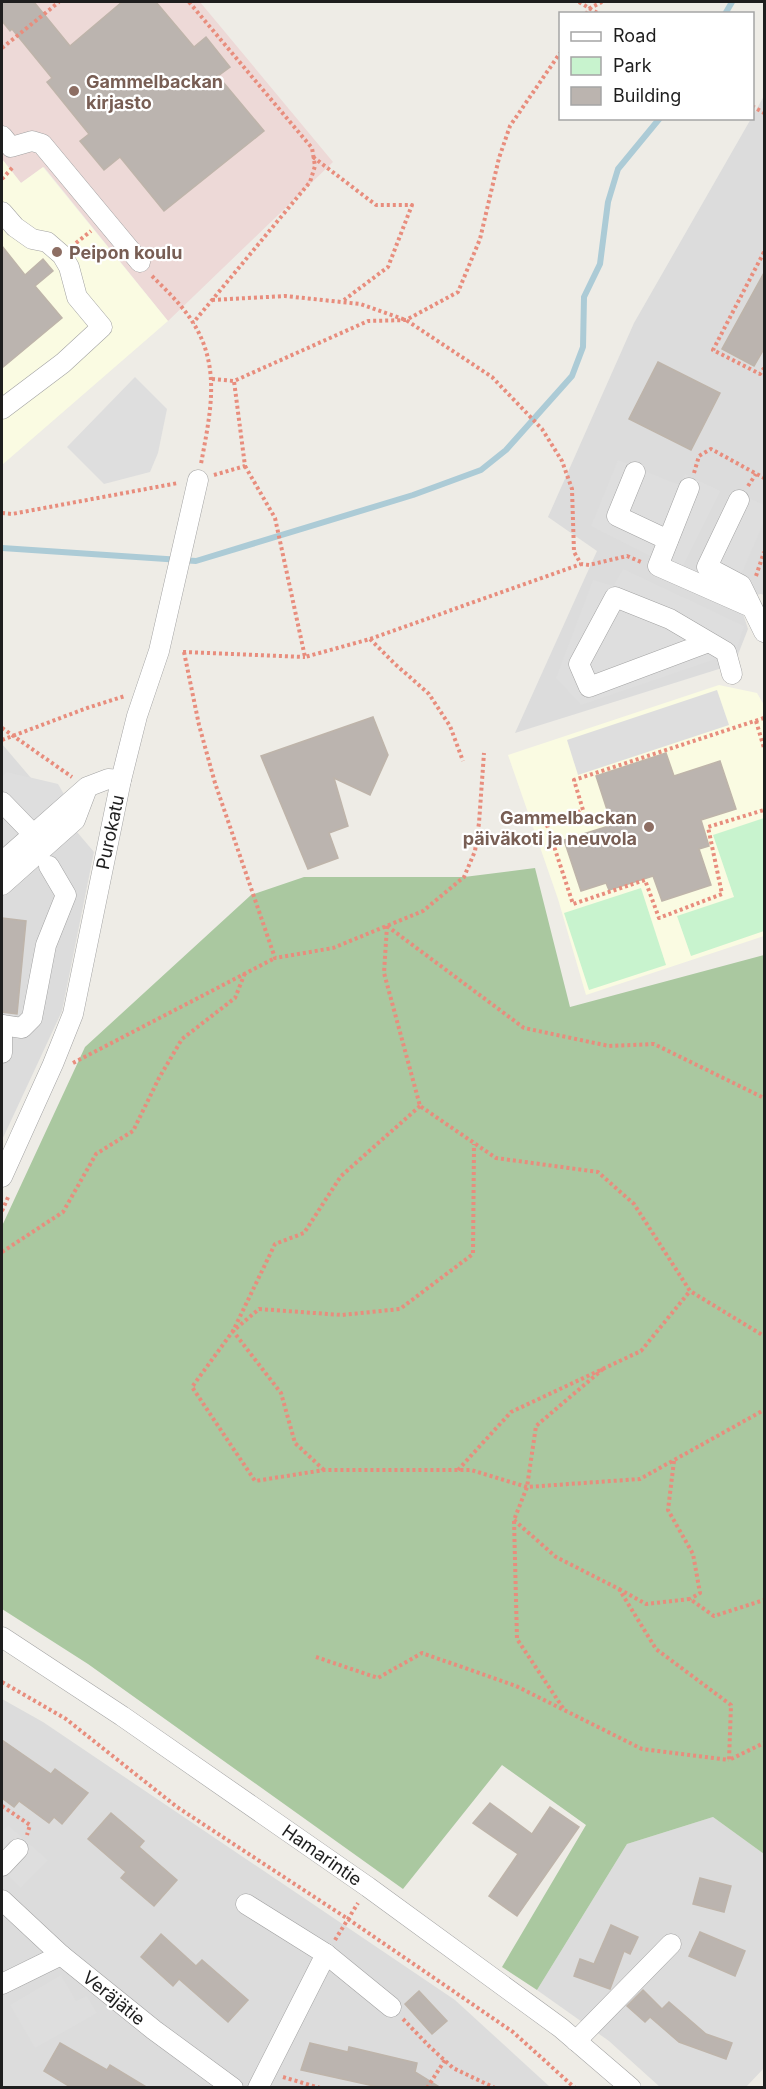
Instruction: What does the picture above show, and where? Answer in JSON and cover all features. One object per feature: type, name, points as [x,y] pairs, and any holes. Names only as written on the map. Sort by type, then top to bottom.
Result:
[{"type":"street","points":[[6,141],[32,141],[42,144],[140,262]]},
{"type":"street","points":[[2,212],[15,227],[32,239],[47,242],[62,255],[69,267],[77,297],[102,327],[63,363],[2,409]]},
{"type":"street","points":[[635,472],[617,516],[668,540]]},
{"type":"street","name":"Purokatu","points":[[2,1177],[73,1014],[121,780],[144,694],[159,651],[198,480]]},
{"type":"street","points":[[688,488],[658,566],[751,607]]},
{"type":"street","points":[[739,500],[707,567],[741,585],[765,632]]},
{"type":"street","points":[[709,642],[589,687],[579,664],[615,597],[670,619],[726,652],[732,674]]},
{"type":"street","points":[[2,862],[87,787],[108,779],[121,780]]},
{"type":"street","points":[[2,885],[75,820],[87,787]]},
{"type":"street","points":[[2,802],[33,834]]},
{"type":"street","points":[[49,866],[66,895],[95,903]]},
{"type":"street","points":[[2,1053],[2,1025],[22,1028],[32,1018],[46,945],[66,895]]},
{"type":"street","name":"Hamarintie","points":[[2,1637],[132,1723],[368,1887],[576,2041],[631,2088]]},
{"type":"street","points":[[2,1866],[18,1849]]},
{"type":"street","name":"Veräjätie","points":[[2,1900],[61,1955],[154,2030],[233,2088]]},
{"type":"street","points":[[246,1904],[326,1954],[392,2007]]},
{"type":"street","points":[[576,2041],[671,1944]]},
{"type":"street","points":[[262,2080],[326,1954]]},
{"type":"street","points":[[2,1984],[61,1955]]},
{"type":"path","points":[[2,48],[59,2]]},
{"type":"path","points":[[189,2],[312,148],[315,165],[310,182],[193,322]]},
{"type":"path","points":[[579,2],[596,12]]},
{"type":"path","points":[[587,12],[590,8],[602,2]]},
{"type":"path","points":[[212,379],[234,381],[368,321],[406,320],[458,292],[480,239],[498,158],[510,126],[559,56]]},
{"type":"path","points":[[313,157],[376,205],[412,205],[388,267],[343,301]]},
{"type":"path","points":[[2,179],[13,166]]},
{"type":"path","points":[[62,255],[104,220]]},
{"type":"path","points":[[765,252],[713,350],[760,374],[765,368]]},
{"type":"path","points":[[140,262],[193,322],[209,359],[212,379],[208,428],[198,480]]},
{"type":"path","points":[[212,300],[285,296],[343,301],[360,303],[406,320],[492,377],[542,429]]},
{"type":"path","points":[[234,381],[245,466],[277,523],[305,657]]},
{"type":"path","points":[[688,488],[699,456],[711,449],[765,478]]},
{"type":"path","points":[[2,513],[12,514],[198,480],[245,466]]},
{"type":"path","points":[[159,651],[305,657],[370,639],[581,564]]},
{"type":"path","points":[[370,639],[429,694],[450,726],[463,760]]},
{"type":"path","points":[[184,652],[199,725],[215,783],[275,958]]},
{"type":"path","points":[[2,740],[132,694],[144,694]]},
{"type":"path","points":[[765,718],[574,780],[583,810],[548,825],[573,904],[645,880],[659,918],[722,894],[708,827],[765,810]]},
{"type":"path","points":[[756,722],[765,748]]},
{"type":"path","points":[[2,728],[87,787]]},
{"type":"path","points":[[53,1064],[71,1065],[275,958],[333,948],[423,911],[464,877],[475,850],[480,823],[484,753]]},
{"type":"path","points":[[387,926],[524,1028],[609,1046],[654,1044],[765,1098]]},
{"type":"path","points":[[387,926],[384,973],[420,1106],[496,1158],[598,1172],[634,1204],[690,1291],[765,1336]]},
{"type":"path","points":[[2,1252],[63,1212],[96,1154],[133,1131],[159,1078],[182,1039],[236,998],[245,974]]},
{"type":"path","points":[[420,1106],[341,1176],[304,1233],[275,1245],[233,1331],[192,1387],[255,1481],[324,1470],[471,1470],[527,1487],[640,1479],[765,1410]]},
{"type":"path","points":[[233,1331],[259,1309],[342,1315],[400,1309],[473,1254],[474,1143]]},
{"type":"path","points":[[457,1470],[511,1412],[641,1351],[690,1291]]},
{"type":"path","points":[[233,1331],[281,1393],[295,1443],[324,1470]]},
{"type":"path","points":[[563,1708],[517,1639],[514,1520],[527,1487],[536,1426],[603,1369]]},
{"type":"path","points":[[514,1520],[556,1557],[646,1604],[690,1599],[700,1593],[693,1554],[668,1510],[674,1460]]},
{"type":"path","points":[[619,1589],[656,1649],[731,1705],[729,1760]]},
{"type":"path","points":[[690,1599],[714,1616],[765,1600]]},
{"type":"path","points":[[316,1658],[378,1677],[422,1653],[516,1686],[642,1749],[729,1760],[765,1743]]},
{"type":"path","points":[[2,1682],[66,1719],[177,1807],[348,1919],[513,2032],[575,2088]]},
{"type":"path","points":[[2,1806],[30,1825],[26,1838],[18,1849]]},
{"type":"path","points":[[326,1954],[368,1887]]},
{"type":"path","points":[[392,2007],[444,2060],[453,2067],[495,2088]]},
{"type":"path","points":[[427,2088],[444,2060]]},
{"type":"path","points":[[262,2080],[320,2088]]},
{"type":"shaded area","points":[[2,2],[200,2],[333,162],[168,321],[44,167],[21,183],[2,159]]},
{"type":"shaded area","points":[[764,96],[764,595],[738,598],[748,629],[737,657],[719,669],[515,733],[597,551],[548,517],[634,323],[750,120],[754,120],[754,113]]},
{"type":"shaded area","name":"Peipon koulu","points":[[2,159],[21,183],[43,167],[168,321],[2,465]]},
{"type":"shaded area","points":[[135,377],[167,409],[158,453],[150,472],[104,484],[67,447]]},
{"type":"shaded area","points":[[618,460],[679,485],[685,474],[720,491],[680,571],[591,526]]},
{"type":"shaded area","points":[[731,490],[764,505],[764,522],[734,591],[694,573]]},
{"type":"shaded area","points":[[623,569],[744,626],[736,652],[581,705],[556,678],[593,580],[613,586]]},
{"type":"shaded area","name":"Gammelbackan päiväkoti ja neuvola","points":[[719,685],[757,693],[764,705],[764,936],[586,995],[558,899],[508,755]]},
{"type":"shaded area","points":[[717,690],[729,725],[578,775],[567,740]]},
{"type":"shaded area","points":[[2,744],[94,852],[62,1011],[2,1140]]},
{"type":"shaded area","points":[[7,772],[58,784],[72,808],[2,870],[2,776]]},
{"type":"shaded area","points":[[2,1699],[43,1722],[455,2000],[550,2087],[2,2087]]},
{"type":"shaded area","points":[[713,1817],[764,1854],[764,2068],[746,2087],[660,2087],[609,2041],[537,1990],[627,1844]]},
{"type":"shaded area","points":[[8,1825],[48,1860],[21,1888],[2,1869],[2,1832]]},
{"type":"shaded area","points":[[61,1975],[76,2001],[87,1996],[97,2013],[35,2048],[10,2005]]},
{"type":"green space","points":[[764,818],[764,931],[691,956],[677,916],[734,897],[713,835]]},
{"type":"green space","points":[[535,868],[570,1007],[764,955],[764,1854],[713,1817],[627,1844],[537,1990],[502,1967],[586,1825],[502,1765],[403,1889],[88,1664],[2,1609],[2,1226],[85,1047],[251,895],[304,877],[464,877]]},
{"type":"green space","points":[[641,888],[666,965],[589,990],[564,913]]},
{"type":"building","points":[[2,2],[34,2],[70,46],[122,2],[156,2],[194,47],[206,37],[230,67],[218,76],[264,131],[164,211],[120,157],[104,170],[80,141],[89,134],[47,82],[52,78],[12,29],[10,31],[2,21]]},
{"type":"building","points":[[2,246],[25,275],[43,259],[53,271],[35,286],[62,318],[2,368]]},
{"type":"building","points":[[765,271],[765,347],[754,366],[722,349]]},
{"type":"building","points":[[658,362],[720,393],[691,450],[629,419]]},
{"type":"building","points":[[373,717],[388,755],[370,795],[334,778],[348,826],[329,833],[338,858],[308,869],[261,756]]},
{"type":"building","points":[[666,753],[674,776],[720,761],[736,809],[701,820],[709,846],[699,849],[711,885],[662,901],[653,876],[609,890],[606,883],[581,891],[564,840],[612,825],[596,776]]},
{"type":"building","points":[[2,918],[26,921],[17,1014],[2,1012]]},
{"type":"building","points":[[2,1740],[51,1774],[55,1769],[88,1793],[62,1824],[54,1817],[49,1823],[19,1801],[14,1807],[2,1798]]},
{"type":"building","points":[[490,1803],[532,1834],[550,1807],[579,1827],[517,1916],[489,1896],[518,1854],[473,1823]]},
{"type":"building","points":[[111,1813],[144,1841],[139,1847],[177,1880],[154,1906],[121,1878],[126,1872],[88,1839]]},
{"type":"building","points":[[700,1878],[731,1886],[724,1912],[693,1904]]},
{"type":"building","points":[[611,1925],[638,1937],[630,1954],[624,1951],[610,1989],[574,1976],[580,1959],[594,1964]]},
{"type":"building","points":[[700,1932],[745,1951],[735,1976],[689,1956]]},
{"type":"building","points":[[161,1934],[196,1966],[202,1960],[248,2000],[228,2022],[179,1979],[173,1986],[141,1957]]},
{"type":"building","points":[[643,1990],[662,2009],[669,2002],[706,2034],[732,2043],[726,2059],[679,2042],[650,2017],[645,2022],[627,2006]]},
{"type":"building","points":[[419,1991],[447,2021],[432,2034],[405,2004]]},
{"type":"building","points":[[60,2043],[107,2070],[110,2065],[148,2088],[72,2088],[44,2071]]},
{"type":"building","points":[[310,2043],[348,2052],[349,2047],[417,2063],[415,2072],[441,2088],[383,2088],[301,2070]]},
{"type":"waterway","points":[[726,12],[732,2]]},
{"type":"waterway","points":[[2,548],[196,561],[413,495],[481,470],[506,450],[572,376],[583,347],[584,297],[600,264],[608,202],[618,169],[658,120]]},
{"type":"place","name":"Gammelbackan kirjasto","points":[[74,91]]},
{"type":"place","name":"Peipon koulu","points":[[57,252]]},
{"type":"place","name":"Gammelbackan päiväkoti ja neuvola","points":[[649,827]]}]
